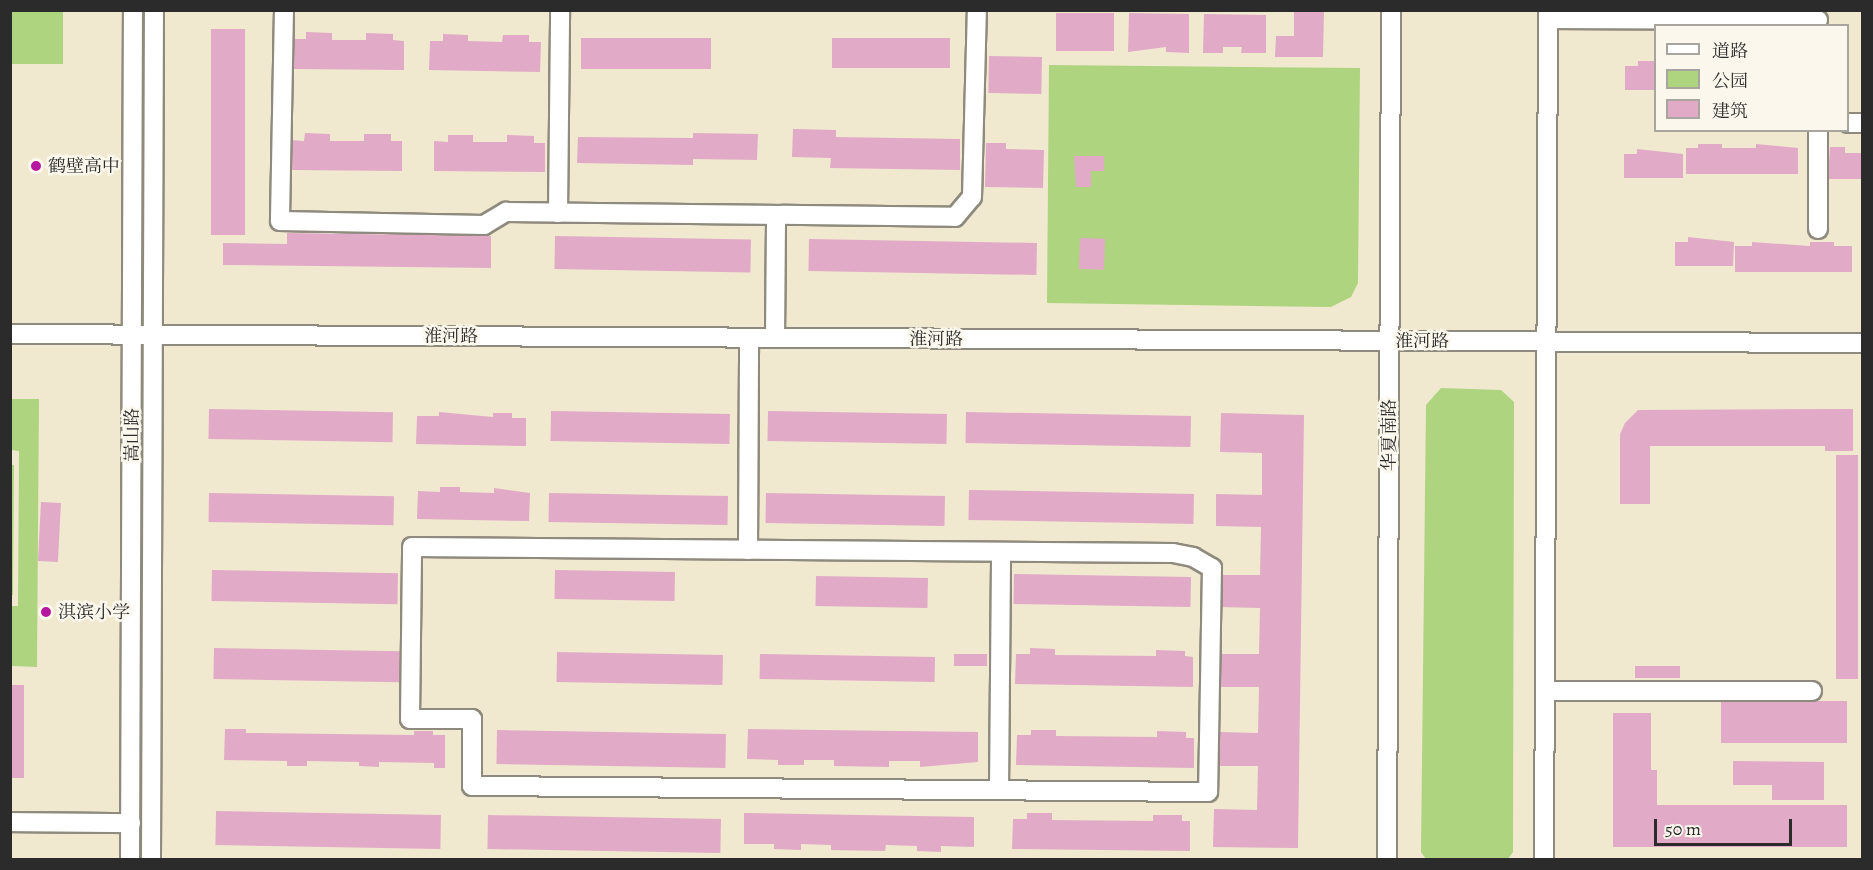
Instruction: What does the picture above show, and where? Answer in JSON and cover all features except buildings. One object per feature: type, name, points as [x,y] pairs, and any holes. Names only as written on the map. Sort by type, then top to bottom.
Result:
[{"type":"street","name":"嵩山路","points":[[130,860],[133,10]]},
{"type":"street","name":"嵩山路","points":[[151,860],[154,10]]},
{"type":"street","points":[[284,10],[280,221],[484,225],[506,212],[955,217],[972,197],[977,10]]},
{"type":"street","points":[[558,213],[560,10]]},
{"type":"street","name":"华夏南路","points":[[1388,860],[1391,10]]},
{"type":"street","points":[[1544,860],[1548,15],[1818,19]]},
{"type":"street","points":[[1818,132],[1818,229]]},
{"type":"street","points":[[775,338],[776,215]]},
{"type":"street","name":"淮河路","points":[[10,334],[1863,343]]},
{"type":"street","points":[[748,550],[749,338]]},
{"type":"street","points":[[412,547],[1001,552],[1173,553],[1193,557],[1212,568],[1208,792],[471,786],[472,719],[410,719],[412,547]]},
{"type":"street","points":[[999,790],[1001,552]]},
{"type":"street","points":[[1545,691],[1812,691]]},
{"type":"street","points":[[10,822],[131,823]]},
{"type":"green space","points":[[10,11],[63,11],[63,64],[10,64]]},
{"type":"green space","points":[[1049,65],[1360,68],[1358,283],[1351,297],[1331,307],[1047,303]]},
{"type":"green space","points":[[1441,388],[1501,390],[1514,402],[1513,852],[1508,859],[1426,859],[1421,852],[1426,405]]},
{"type":"green space","points":[[11,399],[39,399],[37,667],[11,666],[11,606],[18,606],[19,451],[11,450]]},
{"type":"green space","points":[[10,465],[14,465],[13,595],[10,595]]},
{"type":"place","name":"鹤壁高中","points":[[36,166]]},
{"type":"place","name":"淇滨小学","points":[[46,612]]}]
